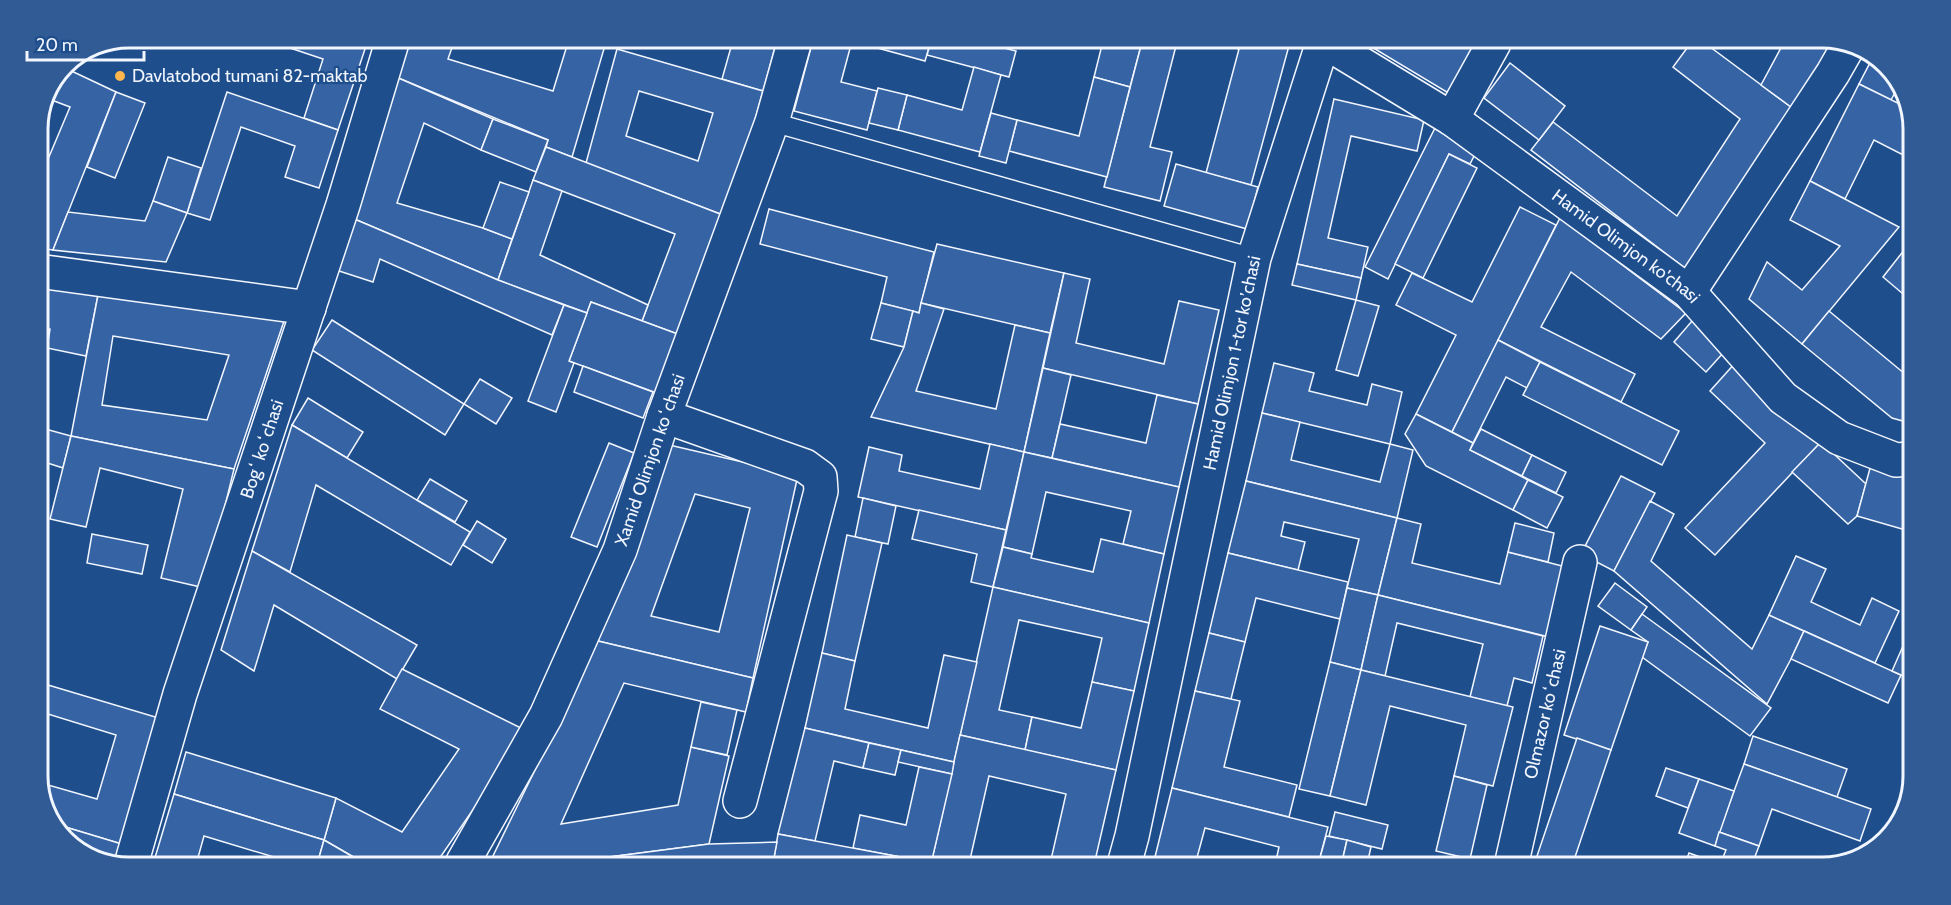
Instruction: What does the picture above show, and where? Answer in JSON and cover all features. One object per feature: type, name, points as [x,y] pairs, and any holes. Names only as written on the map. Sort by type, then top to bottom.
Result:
[{"type":"street","name":"Bogʻ koʻchasi","points":[[133,857],[180,694],[343,205],[390,48]]},
{"type":"street","name":"Xamid Olimjon koʻchasi","points":[[466,857],[546,716],[620,550],[664,416],[772,122],[793,48]]},
{"type":"street","name":"Hamid Olimjon 1-tor koʼchasi","points":[[1126,857],[1254,258],[1322,48]]},
{"type":"street","name":"Hamid Olimjon ko'chasi","points":[[1334,48],[1452,119],[1689,292],[1783,398],[1839,438],[1896,460],[1903,460]]},
{"type":"street","points":[[1452,119],[1491,48]]},
{"type":"street","points":[[1689,292],[1845,52]]},
{"type":"street","points":[[48,272],[309,308]]},
{"type":"street","points":[[664,416],[805,466],[820,477],[821,491],[740,801]]},
{"type":"street","name":"Olmazor koʻchasi","points":[[1513,857],[1580,562]]},
{"type":"lane","points":[[772,122],[1254,258]]},
{"type":"building","points":[[290,48],[365,48],[338,130],[304,118],[323,59]]},
{"type":"building","points":[[404,48],[452,48],[448,59],[553,91],[566,48],[604,48],[572,157],[546,147],[548,140],[396,77]]},
{"type":"building","points":[[731,48],[775,48],[763,91],[722,79]]},
{"type":"building","points":[[811,48],[850,48],[841,82],[877,91],[867,130],[794,111]]},
{"type":"building","points":[[878,48],[929,48],[925,61]]},
{"type":"building","points":[[929,48],[1004,48],[1016,51],[1009,77],[927,55]]},
{"type":"building","points":[[1101,48],[1140,48],[1130,87],[1094,77]]},
{"type":"building","points":[[1140,48],[1175,48],[1150,147],[1172,152],[1160,201],[1104,187]]},
{"type":"building","points":[[1235,48],[1288,48],[1251,185],[1206,173],[1239,49]]},
{"type":"building","points":[[1373,48],[1482,48],[1455,97]]},
{"type":"building","points":[[1687,48],[1711,48],[1795,110],[1691,273],[1531,150],[1553,122],[1677,216],[1740,119],[1673,67]]},
{"type":"building","points":[[1781,48],[1829,49],[1795,110],[1761,85]]},
{"type":"building","points":[[617,49],[763,91],[728,217],[586,163]],"holes":[[[639,91],[713,113],[698,161],[626,136]]]},
{"type":"building","points":[[1510,63],[1565,106],[1539,140],[1484,98]]},
{"type":"building","points":[[1869,64],[1895,93],[1891,100],[1859,84]]},
{"type":"building","points":[[974,67],[1001,75],[980,152],[898,130],[907,95],[962,110]]},
{"type":"building","points":[[73,72],[116,92],[53,250],[48,249],[48,159],[70,107],[53,101],[62,84]]},
{"type":"building","points":[[396,77],[493,119],[481,150],[424,123],[397,203],[483,228],[512,239],[498,280],[352,218]]},
{"type":"building","points":[[1094,77],[1130,87],[1107,177],[1009,151],[1017,120],[1079,136]]},
{"type":"building","points":[[1859,84],[1899,104],[1903,124],[1903,155],[1874,140],[1845,199],[1810,181]]},
{"type":"building","points":[[878,88],[907,95],[898,130],[869,123]]},
{"type":"building","points":[[116,92],[145,103],[115,178],[87,167]]},
{"type":"building","points":[[227,92],[338,130],[319,188],[285,177],[295,146],[241,127],[210,220],[187,213]]},
{"type":"building","points":[[1334,99],[1424,120],[1417,151],[1351,136],[1328,238],[1368,247],[1361,278],[1297,264]]},
{"type":"building","points":[[991,113],[1017,120],[1006,163],[979,156]]},
{"type":"building","points":[[493,119],[548,140],[536,172],[481,150]]},
{"type":"building","points":[[1436,126],[1478,148],[1470,164],[1449,154],[1388,279],[1365,267]]},
{"type":"building","points":[[546,147],[728,217],[683,336],[642,321],[675,234],[533,180]]},
{"type":"building","points":[[1449,154],[1477,168],[1423,278],[1395,264]]},
{"type":"building","points":[[168,157],[201,168],[187,213],[153,201]]},
{"type":"building","points":[[1176,164],[1258,187],[1247,229],[1164,206]]},
{"type":"building","points":[[533,180],[562,191],[540,255],[648,305],[642,321],[591,302],[587,313],[498,280]]},
{"type":"building","points":[[1810,181],[1899,227],[1802,344],[1749,299],[1767,262],[1802,290],[1840,246],[1790,220]]},
{"type":"building","points":[[500,182],[529,192],[512,239],[483,228]]},
{"type":"building","points":[[153,201],[187,213],[166,262],[53,250],[68,212],[145,221]]},
{"type":"building","points":[[1520,207],[1556,225],[1452,432],[1416,414],[1456,335],[1396,305],[1412,273],[1472,302]]},
{"type":"building","points":[[769,209],[934,252],[919,313],[881,303],[887,277],[760,244]]},
{"type":"building","points":[[352,218],[498,280],[564,305],[552,335],[380,259],[373,282],[336,270]]},
{"type":"building","points":[[1560,218],[1686,313],[1661,339],[1571,272],[1541,327],[1635,374],[1621,402],[1498,340]]},
{"type":"building","points":[[937,244],[1064,273],[1050,333],[921,303]]},
{"type":"building","points":[[1903,251],[1903,294],[1883,277]]},
{"type":"building","points":[[1297,264],[1361,278],[1356,300],[1292,285]]},
{"type":"building","points":[[1064,273],[1090,279],[1076,343],[1164,364],[1179,301],[1219,310],[1198,404],[1043,368]]},
{"type":"building","points":[[48,288],[98,295],[86,356],[48,348],[50,329],[48,329]]},
{"type":"building","points":[[98,295],[284,321],[234,469],[71,436]],"holes":[[[113,336],[229,355],[207,420],[102,405]]]},
{"type":"building","points":[[1356,300],[1379,306],[1358,376],[1336,370]]},
{"type":"building","points":[[591,302],[683,336],[662,395],[569,361]]},
{"type":"building","points":[[881,303],[913,311],[904,347],[871,339]]},
{"type":"building","points":[[921,303],[944,309],[916,391],[996,409],[1015,325],[1050,333],[1024,452],[871,417],[904,347],[913,311],[919,313]]},
{"type":"building","points":[[564,305],[587,313],[569,361],[574,363],[556,412],[528,401]]},
{"type":"building","points":[[1829,311],[1903,372],[1903,421],[1892,418],[1802,344]]},
{"type":"building","points":[[332,320],[464,404],[445,435],[312,350]]},
{"type":"building","points":[[1692,321],[1724,352],[1706,372],[1674,342]]},
{"type":"building","points":[[1498,340],[1540,362],[1527,388],[1506,377],[1473,443],[1452,432]]},
{"type":"building","points":[[1540,362],[1679,431],[1662,465],[1523,395]]},
{"type":"building","points":[[1736,362],[1821,442],[1715,555],[1685,528],[1765,443],[1710,391]]},
{"type":"building","points":[[1274,363],[1314,373],[1309,391],[1367,405],[1372,384],[1402,392],[1390,444],[1262,413]]},
{"type":"building","points":[[583,366],[653,392],[643,418],[574,392]]},
{"type":"building","points":[[1043,368],[1071,375],[1052,458],[1024,452]]},
{"type":"building","points":[[480,379],[512,398],[496,424],[464,404]]},
{"type":"building","points":[[1157,395],[1198,404],[1179,487],[1052,458],[1060,424],[1146,443]]},
{"type":"building","points":[[308,398],[363,432],[347,458],[292,425]]},
{"type":"building","points":[[1262,413],[1300,422],[1291,460],[1380,482],[1390,444],[1413,450],[1397,518],[1246,481]]},
{"type":"building","points":[[1416,414],[1473,443],[1470,450],[1528,480],[1513,510],[1426,466],[1405,434]]},
{"type":"building","points":[[292,425],[470,532],[451,565],[316,485],[290,572],[252,551]]},
{"type":"building","points":[[1481,429],[1532,455],[1522,476],[1470,450]]},
{"type":"building","points":[[48,430],[71,436],[63,468],[48,463]]},
{"type":"building","points":[[71,436],[234,469],[205,588],[161,578],[183,489],[100,468],[86,527],[50,519]]},
{"type":"building","points":[[1821,442],[1866,484],[1857,516],[1848,524],[1792,472]]},
{"type":"building","points":[[609,443],[634,453],[597,547],[571,537]]},
{"type":"building","points":[[665,444],[798,475],[753,678],[598,641]],"holes":[[[695,494],[750,508],[719,632],[651,616]]]},
{"type":"building","points":[[990,444],[1024,452],[1006,530],[858,497],[869,447],[902,455],[899,471],[980,489]]},
{"type":"building","points":[[1024,452],[1179,487],[1164,554],[1123,544],[1131,511],[1046,492],[1032,554],[1003,547]]},
{"type":"building","points":[[1532,455],[1566,472],[1556,493],[1522,476]]},
{"type":"building","points":[[1872,461],[1903,469],[1903,529],[1857,516]]},
{"type":"building","points":[[1621,476],[1655,493],[1614,571],[1581,554]]},
{"type":"building","points":[[430,479],[467,501],[455,522],[417,500]]},
{"type":"building","points":[[1528,480],[1563,497],[1547,528],[1513,510]]},
{"type":"building","points":[[1246,481],[1397,518],[1378,595],[1347,588],[1359,539],[1284,522],[1281,536],[1305,542],[1298,570],[1228,553]]},
{"type":"building","points":[[863,498],[896,506],[888,544],[855,537]]},
{"type":"building","points":[[1650,501],[1674,514],[1651,561],[1752,649],[1769,615],[1804,631],[1767,704],[1614,571]]},
{"type":"building","points":[[919,510],[1006,530],[993,587],[971,582],[977,554],[912,539]]},
{"type":"building","points":[[1397,518],[1421,524],[1412,563],[1500,584],[1508,552],[1566,567],[1549,637],[1378,595]]},
{"type":"building","points":[[477,521],[506,539],[492,563],[463,545]]},
{"type":"building","points":[[1515,523],[1554,533],[1548,562],[1508,552]]},
{"type":"building","points":[[92,534],[148,545],[142,574],[87,563]]},
{"type":"building","points":[[847,535],[882,543],[855,661],[822,653]]},
{"type":"building","points":[[1101,539],[1164,554],[1149,623],[993,587],[1003,547],[1032,554],[1031,558],[1093,572]]},
{"type":"building","points":[[252,551],[417,645],[397,679],[274,605],[254,671],[221,650]]},
{"type":"building","points":[[1228,553],[1348,582],[1340,619],[1256,598],[1245,642],[1209,633]]},
{"type":"building","points":[[1796,556],[1826,569],[1811,602],[1860,625],[1872,598],[1899,611],[1875,663],[1769,615]]},
{"type":"building","points":[[1615,583],[1647,607],[1631,630],[1598,606]]},
{"type":"building","points":[[993,587],[1149,623],[1134,691],[1092,682],[1102,638],[1019,620],[999,710],[1032,717],[1025,750],[960,735]]},
{"type":"building","points":[[1347,588],[1378,595],[1361,670],[1330,662]]},
{"type":"building","points":[[1378,595],[1543,636],[1532,683],[1514,678],[1507,706],[1470,697],[1483,644],[1397,623],[1385,676],[1361,670]]},
{"type":"building","points":[[1642,614],[1771,708],[1750,736],[1642,657],[1648,642],[1631,630]]},
{"type":"building","points":[[1600,626],[1648,642],[1611,750],[1564,735]]},
{"type":"building","points":[[1804,631],[1901,675],[1888,703],[1791,659]]},
{"type":"building","points":[[1209,633],[1245,642],[1231,699],[1195,691]]},
{"type":"building","points":[[598,641],[753,678],[746,712],[624,683],[561,824],[678,805],[691,747],[729,756],[709,844],[609,857],[492,857]]},
{"type":"building","points":[[1903,646],[1903,676],[1892,671]]},
{"type":"building","points":[[822,653],[855,661],[845,709],[928,728],[944,655],[977,662],[954,762],[805,728]]},
{"type":"building","points":[[1330,662],[1361,670],[1330,796],[1299,789]]},
{"type":"building","points":[[402,669],[527,731],[440,857],[353,857],[324,840],[336,798],[402,832],[459,749],[380,709]]},
{"type":"building","points":[[1361,670],[1513,707],[1493,786],[1454,776],[1466,725],[1390,706],[1366,805],[1330,796]]},
{"type":"building","points":[[1092,682],[1134,691],[1116,770],[1025,750],[1032,717],[1081,728]]},
{"type":"building","points":[[48,685],[162,719],[125,845],[67,827],[56,812],[49,785],[97,799],[116,735],[48,714]]},
{"type":"building","points":[[1195,691],[1240,701],[1224,767],[1297,785],[1289,817],[1172,788]]},
{"type":"building","points":[[701,702],[737,710],[727,755],[691,747]]},
{"type":"building","points":[[805,728],[869,743],[863,768],[834,761],[815,841],[778,834]]},
{"type":"building","points":[[960,735],[1116,770],[1096,857],[1052,857],[1066,794],[989,776],[971,857],[933,857]]},
{"type":"building","points":[[1753,736],[1847,769],[1837,797],[1744,764]]},
{"type":"building","points":[[1577,738],[1611,750],[1575,857],[1537,857]]},
{"type":"building","points":[[869,743],[901,750],[895,775],[863,768]]},
{"type":"building","points":[[901,750],[954,762],[952,774],[898,762]]},
{"type":"building","points":[[186,752],[336,798],[324,840],[174,794]]},
{"type":"building","points":[[1744,764],[1871,809],[1860,841],[1772,809],[1759,846],[1719,832]]},
{"type":"building","points":[[919,767],[952,774],[933,857],[901,857],[853,848],[860,815],[906,825]]},
{"type":"building","points":[[1666,768],[1699,779],[1688,808],[1656,796]]},
{"type":"building","points":[[1454,776],[1487,785],[1470,857],[1436,851]]},
{"type":"building","points":[[1699,779],[1734,791],[1715,846],[1679,833]]},
{"type":"building","points":[[1172,788],[1328,827],[1320,857],[1277,857],[1279,847],[1205,828],[1197,857],[1155,857]]},
{"type":"building","points":[[174,794],[324,840],[319,857],[274,857],[204,836],[198,857],[155,857]]},
{"type":"building","points":[[1335,812],[1388,825],[1382,849],[1329,836]]},
{"type":"building","points":[[67,827],[125,845],[122,856],[98,851],[76,837]]},
{"type":"building","points":[[1719,832],[1759,846],[1755,857],[1723,857],[1726,850],[1715,846]]},
{"type":"building","points":[[778,834],[901,857],[774,857]]},
{"type":"building","points":[[1326,836],[1347,840],[1343,857],[1320,857]]},
{"type":"building","points":[[324,840],[353,857],[319,857]]},
{"type":"building","points":[[1347,840],[1371,847],[1369,857],[1343,857]]},
{"type":"building","points":[[777,842],[774,857],[609,857],[709,844]]},
{"type":"building","points":[[1689,853],[1700,857],[1688,857]]},
{"type":"place","name":"Davlatobod tumani 82-maktab","points":[[120,76]]}]
